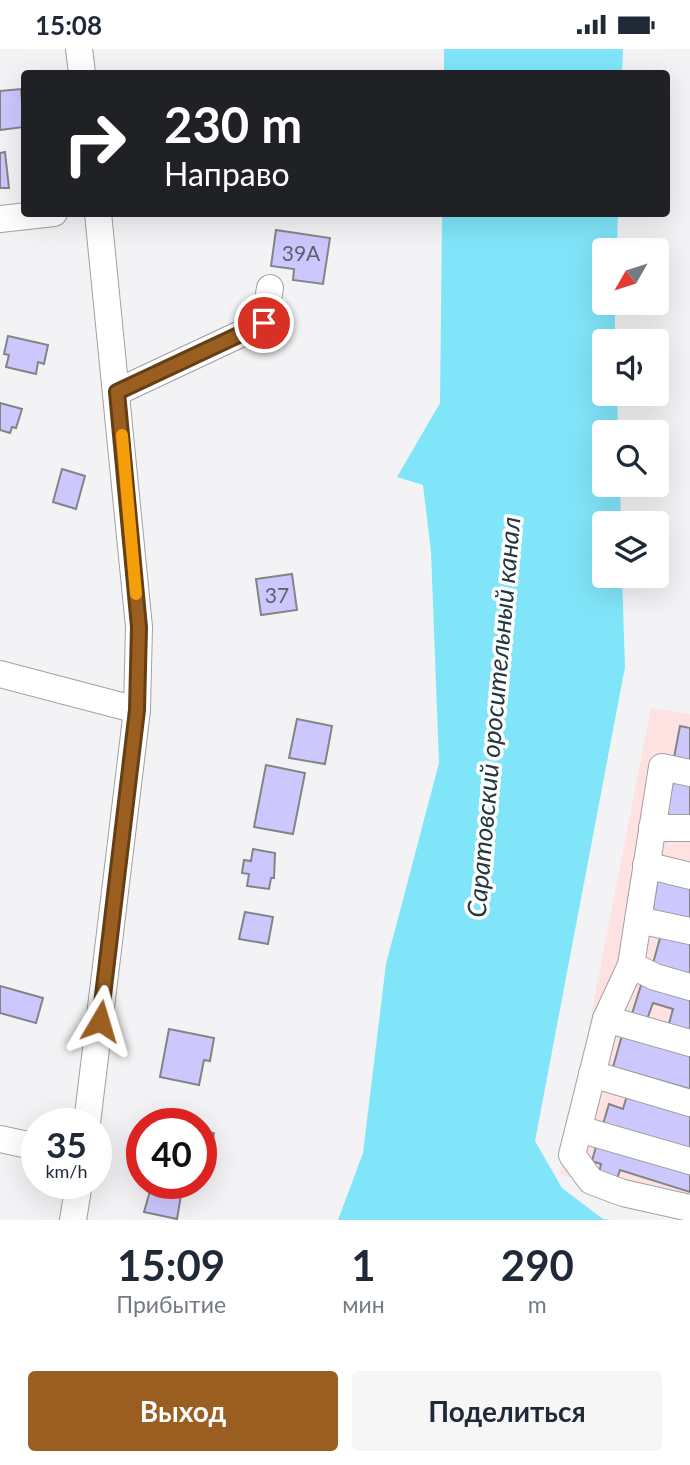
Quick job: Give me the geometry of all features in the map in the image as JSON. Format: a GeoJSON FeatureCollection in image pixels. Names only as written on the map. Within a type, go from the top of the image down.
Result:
{"type":"FeatureCollection","features":[{"type":"Feature","properties":{"kind":"street"},"geometry":{"type":"LineString","coordinates":[[79,49],[82,70]]}},
{"type":"Feature","properties":{"kind":"street"},"geometry":{"type":"LineString","coordinates":[[0,219],[21,217]]}},
{"type":"Feature","properties":{"kind":"street"},"geometry":{"type":"LineString","coordinates":[[89,1108],[137,710],[139,627],[98,217]]}},
{"type":"Feature","properties":{"kind":"street"},"geometry":{"type":"LineString","coordinates":[[117,392],[264,323],[270,288]]}},
{"type":"Feature","properties":{"kind":"street"},"geometry":{"type":"LineString","coordinates":[[0,674],[137,710]]}},
{"type":"Feature","properties":{"kind":"street"},"geometry":{"type":"LineString","coordinates":[[690,773],[662,767],[631,965],[606,1019],[572,1155],[591,1181],[623,1193],[690,1208]]}},
{"type":"Feature","properties":{"kind":"street"},"geometry":{"type":"LineString","coordinates":[[652,828],[690,828]]}},
{"type":"Feature","properties":{"kind":"street"},"geometry":{"type":"LineString","coordinates":[[646,866],[690,876]]}},
{"type":"Feature","properties":{"kind":"street"},"geometry":{"type":"LineString","coordinates":[[638,920],[690,931]]}},
{"type":"Feature","properties":{"kind":"street"},"geometry":{"type":"LineString","coordinates":[[631,965],[655,977],[690,986]]}},
{"type":"Feature","properties":{"kind":"street"},"geometry":{"type":"LineString","coordinates":[[606,1019],[690,1043]]}},
{"type":"Feature","properties":{"kind":"street"},"geometry":{"type":"LineString","coordinates":[[592,1074],[690,1103]]}},
{"type":"Feature","properties":{"kind":"street"},"geometry":{"type":"LineString","coordinates":[[579,1129],[690,1161]]}},
{"type":"Feature","properties":{"kind":"street"},"geometry":{"type":"LineString","coordinates":[[0,1139],[21,1144]]}},
{"type":"Feature","properties":{"kind":"street"},"geometry":{"type":"LineString","coordinates":[[73,1220],[76,1199]]}},
{"type":"Feature","properties":{"kind":"shaded area"},"geometry":{"type":"Polygon","coordinates":[[[651,708],[690,714],[690,1220],[677,1220],[560,1174],[651,708]]]}},
{"type":"Feature","properties":{"kind":"water"},"geometry":{"type":"Polygon","coordinates":[[[444,49],[623,49],[622,70],[444,70],[444,49]]]}},
{"type":"Feature","properties":{"kind":"water","name":"Саратовский оросительный канал"},"geometry":{"type":"Polygon","coordinates":[[[442,217],[618,217],[617,238],[592,238],[592,315],[615,315],[615,329],[592,329],[592,406],[617,406],[618,420],[592,420],[592,497],[620,497],[621,511],[592,511],[592,588],[622,588],[625,667],[535,1141],[562,1188],[603,1219],[611,1220],[338,1220],[363,1153],[386,964],[439,763],[431,552],[423,485],[397,477],[440,403],[442,217]]]}},
{"type":"Feature","properties":{"kind":"building"},"geometry":{"type":"Polygon","coordinates":[[[21,89],[21,127],[0,130],[0,91],[21,89]]]}},
{"type":"Feature","properties":{"kind":"building"},"geometry":{"type":"Polygon","coordinates":[[[5,152],[9,188],[0,188],[0,153],[5,152]]]}},
{"type":"Feature","properties":{"kind":"building"},"geometry":{"type":"Polygon","coordinates":[[[276,230],[330,238],[323,284],[293,280],[294,269],[271,266],[276,230]]]}},
{"type":"Feature","properties":{"kind":"building"},"geometry":{"type":"Polygon","coordinates":[[[8,336],[48,345],[44,364],[38,362],[36,374],[6,367],[9,355],[4,354],[8,336]]]}},
{"type":"Feature","properties":{"kind":"building"},"geometry":{"type":"Polygon","coordinates":[[[0,403],[22,409],[16,428],[12,427],[10,433],[0,430],[0,403]]]}},
{"type":"Feature","properties":{"kind":"building"},"geometry":{"type":"Polygon","coordinates":[[[62,469],[85,476],[76,509],[53,502],[62,469]]]}},
{"type":"Feature","properties":{"kind":"building"},"geometry":{"type":"Polygon","coordinates":[[[292,574],[297,610],[261,615],[256,579],[292,574]]]}},
{"type":"Feature","properties":{"kind":"building"},"geometry":{"type":"Polygon","coordinates":[[[297,719],[332,726],[325,764],[289,758],[297,719]]]}},
{"type":"Feature","properties":{"kind":"building"},"geometry":{"type":"Polygon","coordinates":[[[680,726],[690,728],[690,766],[673,763],[680,726]]]}},
{"type":"Feature","properties":{"kind":"building"},"geometry":{"type":"Polygon","coordinates":[[[266,765],[305,773],[293,834],[254,827],[266,765]]]}},
{"type":"Feature","properties":{"kind":"building"},"geometry":{"type":"Polygon","coordinates":[[[674,778],[690,781],[690,819],[666,814],[674,778]]]}},
{"type":"Feature","properties":{"kind":"building"},"geometry":{"type":"Polygon","coordinates":[[[253,849],[275,853],[274,878],[271,878],[269,889],[247,886],[249,874],[242,873],[244,860],[251,861],[253,849]]]}},
{"type":"Feature","properties":{"kind":"building"},"geometry":{"type":"Polygon","coordinates":[[[658,877],[690,884],[690,922],[652,914],[658,877]]]}},
{"type":"Feature","properties":{"kind":"building"},"geometry":{"type":"Polygon","coordinates":[[[245,912],[273,917],[268,944],[239,939],[245,912]]]}},
{"type":"Feature","properties":{"kind":"building"},"geometry":{"type":"Polygon","coordinates":[[[662,931],[690,937],[690,978],[652,967],[662,931]]]}},
{"type":"Feature","properties":{"kind":"building"},"geometry":{"type":"Polygon","coordinates":[[[642,982],[690,995],[690,1033],[668,1027],[673,1009],[653,1003],[646,1022],[631,1017],[642,982]]]}},
{"type":"Feature","properties":{"kind":"building"},"geometry":{"type":"Polygon","coordinates":[[[0,986],[43,998],[36,1023],[0,1013],[0,986]]]}},
{"type":"Feature","properties":{"kind":"building"},"geometry":{"type":"Polygon","coordinates":[[[169,1029],[214,1038],[210,1061],[204,1060],[199,1085],[160,1077],[169,1029]]]}},
{"type":"Feature","properties":{"kind":"building"},"geometry":{"type":"Polygon","coordinates":[[[623,1032],[690,1051],[690,1089],[613,1067],[623,1032]]]}},
{"type":"Feature","properties":{"kind":"building"},"geometry":{"type":"Polygon","coordinates":[[[628,1092],[690,1111],[690,1150],[603,1124],[609,1104],[623,1109],[628,1092]]]}},
{"type":"Feature","properties":{"kind":"building"},"geometry":{"type":"Polygon","coordinates":[[[597,1143],[690,1171],[690,1192],[620,1170],[617,1179],[599,1173],[601,1164],[592,1161],[597,1143]]]}},
{"type":"Feature","properties":{"kind":"building"},"geometry":{"type":"Polygon","coordinates":[[[148,1199],[180,1199],[177,1219],[144,1212],[148,1199]]]}},
{"type":"Feature","properties":{"kind":"slow traffic"},"geometry":{"type":"LineString","coordinates":[[122,435],[136,594]]}},
{"type":"Feature","properties":{"kind":"route"},"geometry":{"type":"LineString","coordinates":[[100,1021],[137,710],[139,627],[117,392],[264,323]]}}]}
